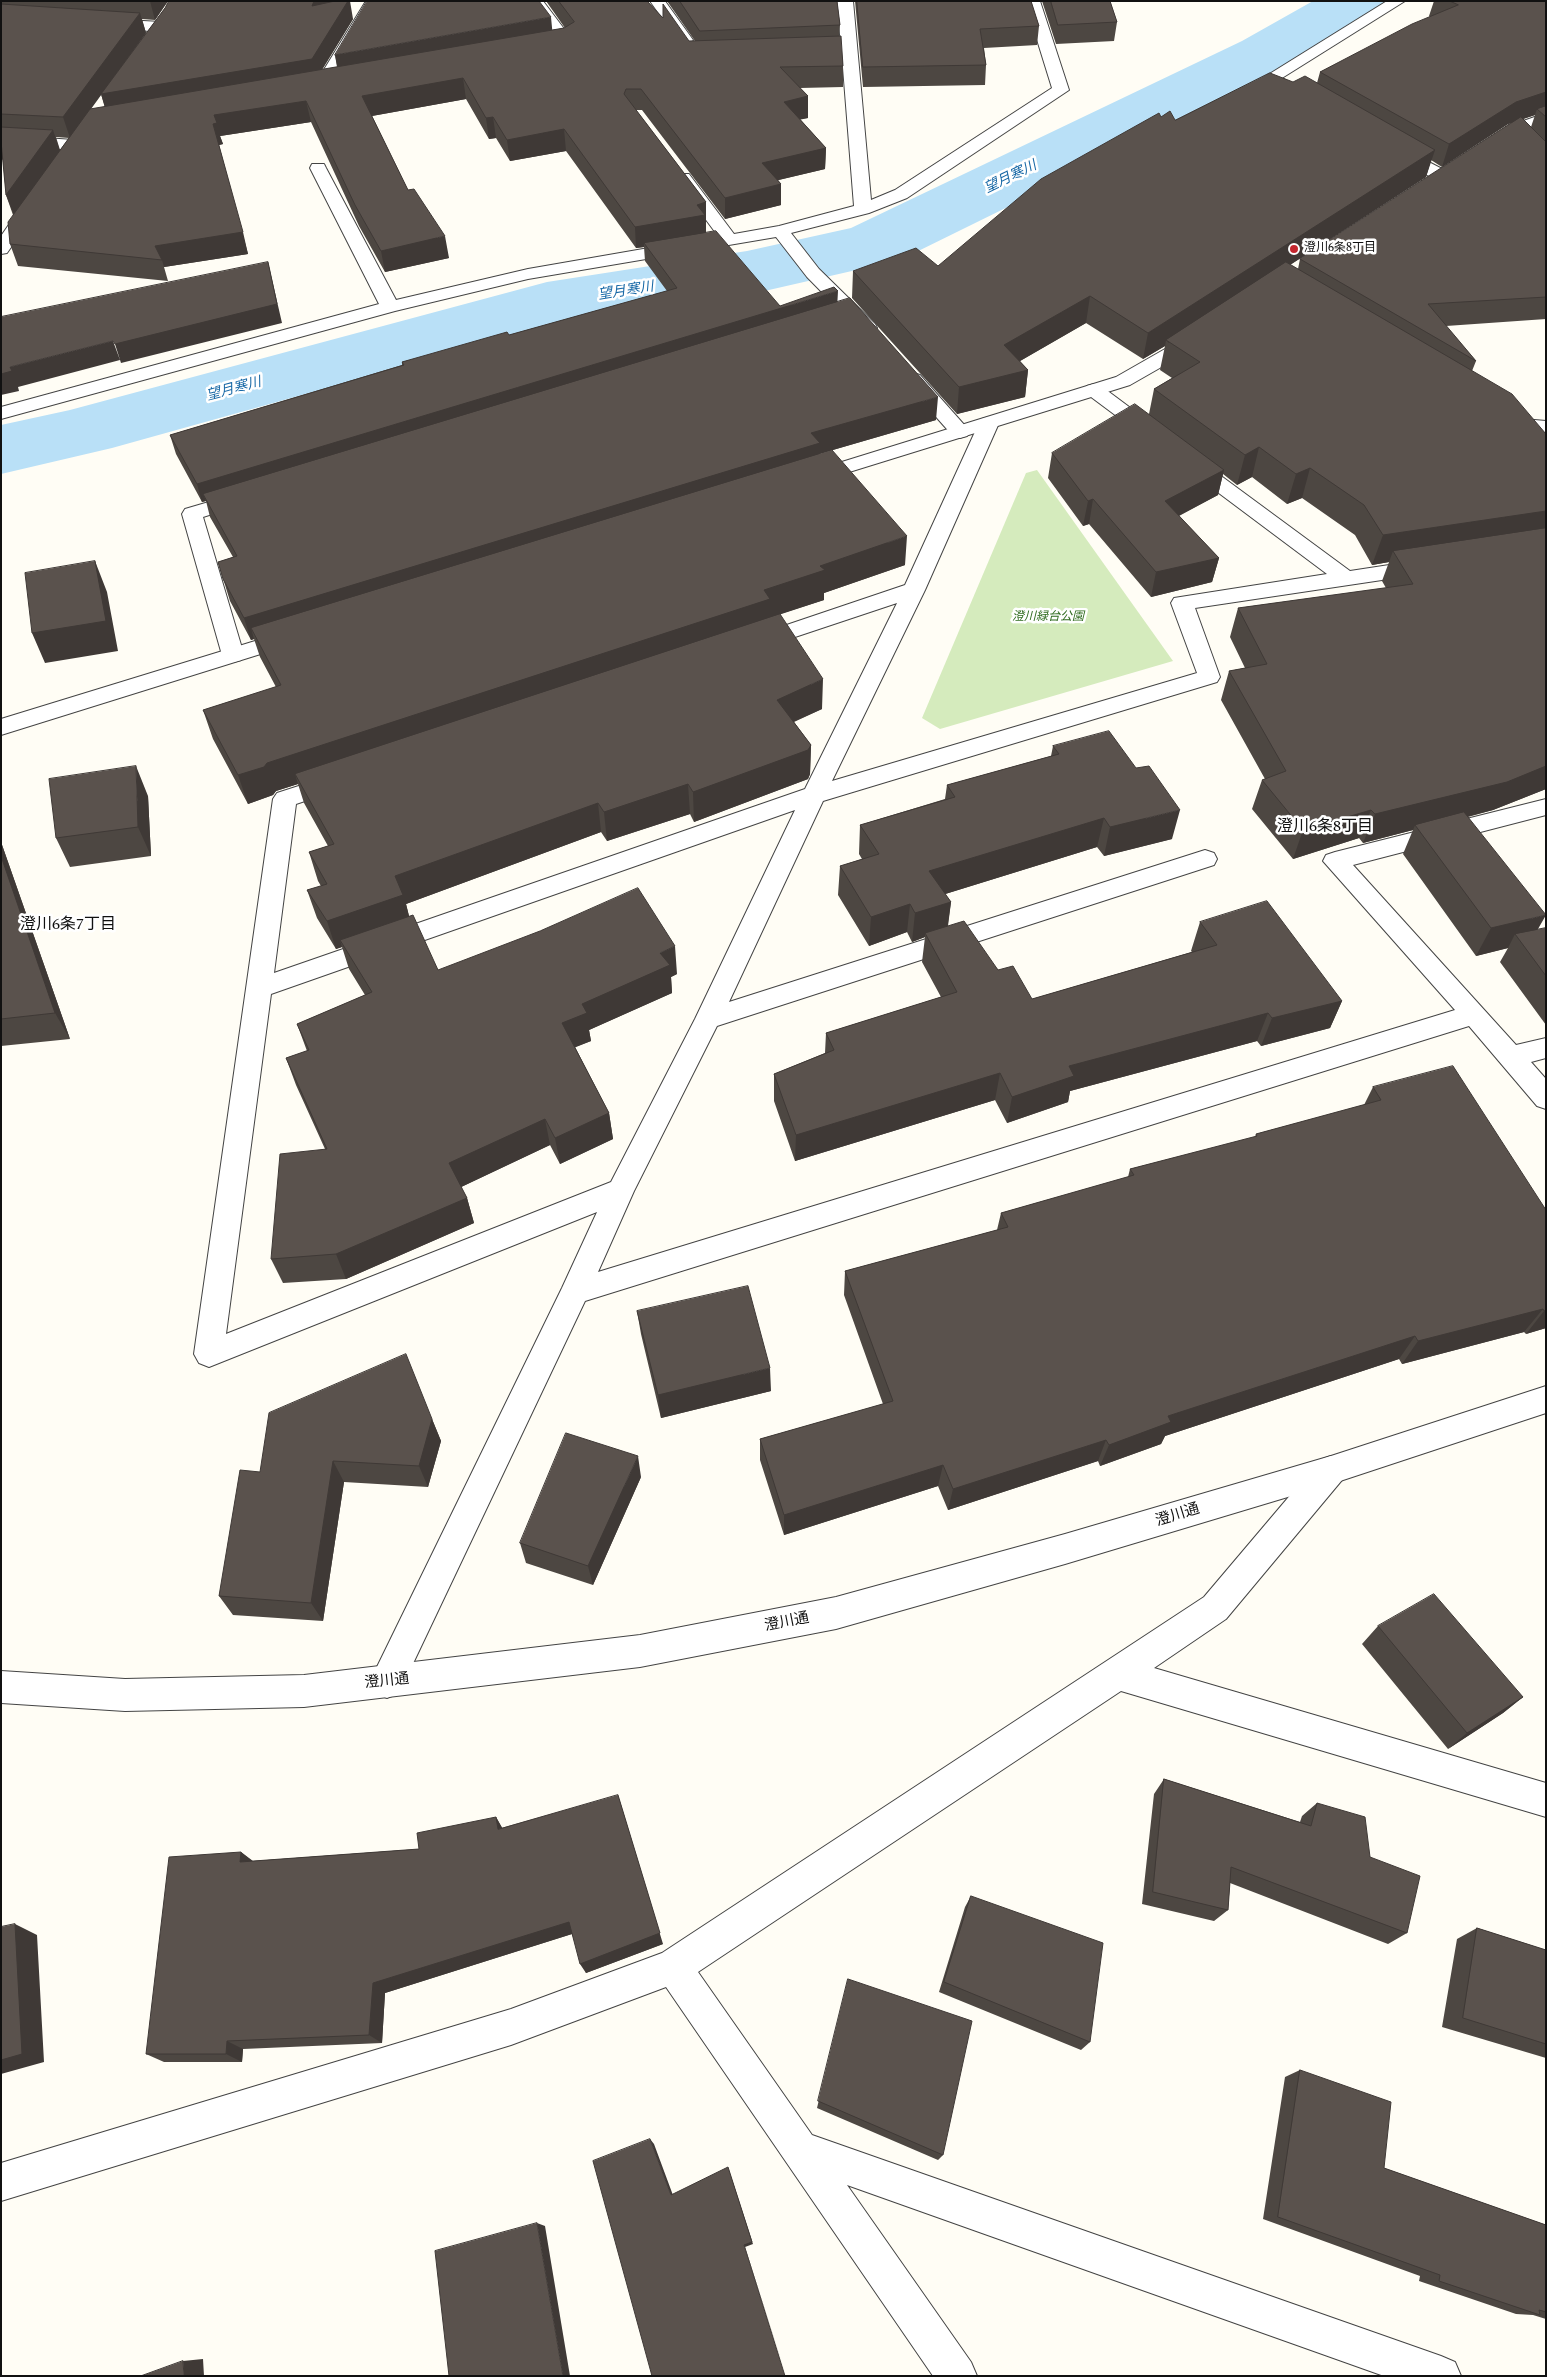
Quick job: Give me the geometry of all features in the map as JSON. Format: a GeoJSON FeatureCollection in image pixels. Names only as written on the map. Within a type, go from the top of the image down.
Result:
{"type":"FeatureCollection","features":[{"type":"Feature","properties":{"kind":"street"},"geometry":{"type":"LineString","coordinates":[[323,85],[374,1]]}},
{"type":"Feature","properties":{"kind":"street"},"geometry":{"type":"LineString","coordinates":[[527,49],[566,42],[535,1]]}},
{"type":"Feature","properties":{"kind":"street"},"geometry":{"type":"LineString","coordinates":[[657,1],[696,57]]}},
{"type":"Feature","properties":{"kind":"street"},"geometry":{"type":"LineString","coordinates":[[846,1],[863,209]]}},
{"type":"Feature","properties":{"kind":"street"},"geometry":{"type":"LineString","coordinates":[[1,413],[390,307],[528,274],[780,231],[863,209],[901,194],[1061,90],[1032,1]]}},
{"type":"Feature","properties":{"kind":"street"},"geometry":{"type":"LineString","coordinates":[[1314,103],[1271,78],[1398,1]]}},
{"type":"Feature","properties":{"kind":"street"},"geometry":{"type":"LineString","coordinates":[[92,23],[165,20],[149,42]]}},
{"type":"Feature","properties":{"kind":"street"},"geometry":{"type":"LineString","coordinates":[[792,52],[850,50]]}},
{"type":"Feature","properties":{"kind":"street"},"geometry":{"type":"LineString","coordinates":[[294,90],[342,82]]}},
{"type":"Feature","properties":{"kind":"street"},"geometry":{"type":"LineString","coordinates":[[1482,150],[1521,136],[1546,118]]}},
{"type":"Feature","properties":{"kind":"street"},"geometry":{"type":"LineString","coordinates":[[1,140],[78,138],[62,161]]}},
{"type":"Feature","properties":{"kind":"street"},"geometry":{"type":"LineString","coordinates":[[1382,142],[1442,177]]}},
{"type":"Feature","properties":{"kind":"street"},"geometry":{"type":"LineString","coordinates":[[318,168],[390,307]]}},
{"type":"Feature","properties":{"kind":"street"},"geometry":{"type":"LineString","coordinates":[[676,168],[729,239]]}},
{"type":"Feature","properties":{"kind":"street"},"geometry":{"type":"LineString","coordinates":[[1,249],[40,193]]}},
{"type":"Feature","properties":{"kind":"street"},"geometry":{"type":"LineString","coordinates":[[780,231],[813,272],[854,312],[879,340]]}},
{"type":"Feature","properties":{"kind":"street"},"geometry":{"type":"LineString","coordinates":[[835,318],[854,312]]}},
{"type":"Feature","properties":{"kind":"street"},"geometry":{"type":"LineString","coordinates":[[790,484],[1123,381],[1172,353],[1207,328]]}},
{"type":"Feature","properties":{"kind":"street"},"geometry":{"type":"LineString","coordinates":[[904,368],[960,432]]}},
{"type":"Feature","properties":{"kind":"street"},"geometry":{"type":"LineString","coordinates":[[1094,390],[1347,579]]}},
{"type":"Feature","properties":{"kind":"street"},"geometry":{"type":"LineString","coordinates":[[1493,409],[1518,424],[1546,426]]}},
{"type":"Feature","properties":{"kind":"street"},"geometry":{"type":"LineString","coordinates":[[387,1682],[575,1292],[621,1190],[708,1019],[914,590],[989,423]]}},
{"type":"Feature","properties":{"kind":"street"},"geometry":{"type":"LineString","coordinates":[[233,655],[192,514],[259,494]]}},
{"type":"Feature","properties":{"kind":"street"},"geometry":{"type":"LineString","coordinates":[[261,987],[814,795],[1209,677],[1182,603],[1441,564]]}},
{"type":"Feature","properties":{"kind":"street"},"geometry":{"type":"LineString","coordinates":[[736,650],[914,590]]}},
{"type":"Feature","properties":{"kind":"street"},"geometry":{"type":"LineString","coordinates":[[1,727],[309,632]]}},
{"type":"Feature","properties":{"kind":"street"},"geometry":{"type":"LineString","coordinates":[[360,774],[285,799],[261,987],[209,1354],[621,1190]]}},
{"type":"Feature","properties":{"kind":"street"},"geometry":{"type":"LineString","coordinates":[[1546,807],[1335,862],[1512,1056],[1546,1098]]}},
{"type":"Feature","properties":{"kind":"street"},"geometry":{"type":"LineString","coordinates":[[708,1019],[1205,860]]}},
{"type":"Feature","properties":{"kind":"street"},"geometry":{"type":"LineString","coordinates":[[575,1292],[1474,1014]]}},
{"type":"Feature","properties":{"kind":"street"},"geometry":{"type":"LineString","coordinates":[[1512,1056],[1546,1048]]}},
{"type":"Feature","properties":{"kind":"street","name":"澄川通"},"geometry":{"type":"LineString","coordinates":[[1,1687],[125,1695],[304,1691],[640,1651],[836,1614],[1331,1470],[1546,1399]]}},
{"type":"Feature","properties":{"kind":"street"},"geometry":{"type":"LineString","coordinates":[[1,2182],[511,2027],[672,1967],[1118,1674],[1215,1608],[1331,1470]]}},
{"type":"Feature","properties":{"kind":"street"},"geometry":{"type":"LineString","coordinates":[[1118,1674],[1546,1800]]}},
{"type":"Feature","properties":{"kind":"street"},"geometry":{"type":"LineString","coordinates":[[672,1967],[957,2376]]}},
{"type":"Feature","properties":{"kind":"street"},"geometry":{"type":"LineString","coordinates":[[799,2149],[1440,2376]]}},
{"type":"Feature","properties":{"kind":"green space","name":"澄川緑台公園"},"geometry":{"type":"Polygon","coordinates":[[[1037,470],[1173,661],[940,729],[922,718],[1026,473],[1037,470]]]}},
{"type":"Feature","properties":{"kind":"building"},"geometry":{"type":"Polygon","coordinates":[[[169,1],[314,1],[312,6],[335,1],[348,1],[312,59],[101,94],[169,1]]]}},
{"type":"Feature","properties":{"kind":"building"},"geometry":{"type":"Polygon","coordinates":[[[367,1],[539,1],[551,17],[335,55],[367,1]]]}},
{"type":"Feature","properties":{"kind":"building"},"geometry":{"type":"Polygon","coordinates":[[[559,1],[647,1],[663,18],[663,4],[689,41],[841,36],[843,66],[780,67],[808,96],[784,102],[826,148],[762,163],[781,184],[725,198],[641,89],[626,89],[624,94],[706,202],[697,205],[705,215],[635,227],[564,129],[507,140],[493,117],[486,118],[463,78],[362,96],[408,190],[414,189],[445,236],[381,251],[355,205],[306,101],[214,115],[217,123],[213,124],[243,232],[155,246],[162,260],[10,244],[8,222],[90,109],[564,28],[574,22],[559,1]]]}},
{"type":"Feature","properties":{"kind":"building"},"geometry":{"type":"Polygon","coordinates":[[[680,1],[837,1],[840,25],[700,31],[680,1]]]}},
{"type":"Feature","properties":{"kind":"building"},"geometry":{"type":"Polygon","coordinates":[[[857,1],[1031,1],[1039,26],[980,29],[986,65],[863,67],[857,1]]]}},
{"type":"Feature","properties":{"kind":"building"},"geometry":{"type":"Polygon","coordinates":[[[1051,1],[1110,1],[1117,22],[1058,25],[1051,1]]]}},
{"type":"Feature","properties":{"kind":"building"},"geometry":{"type":"Polygon","coordinates":[[[1450,1],[1546,1],[1546,92],[1516,102],[1449,144],[1320,72],[1412,24],[1458,5],[1450,1]]]}},
{"type":"Feature","properties":{"kind":"building"},"geometry":{"type":"Polygon","coordinates":[[[1,4],[140,13],[63,117],[1,114],[1,4]]]}},
{"type":"Feature","properties":{"kind":"building"},"geometry":{"type":"Polygon","coordinates":[[[1270,73],[1293,82],[1305,76],[1435,150],[1148,333],[1090,296],[1004,345],[1028,370],[959,387],[853,271],[916,248],[938,266],[1041,179],[1159,113],[1161,117],[1170,111],[1175,120],[1270,73]]]}},
{"type":"Feature","properties":{"kind":"building"},"geometry":{"type":"Polygon","coordinates":[[[1546,106],[1546,117],[1537,109],[1546,106]]]}},
{"type":"Feature","properties":{"kind":"building"},"geometry":{"type":"Polygon","coordinates":[[[1521,117],[1546,142],[1546,297],[1428,304],[1476,361],[1300,259],[1521,117]]]}},
{"type":"Feature","properties":{"kind":"building"},"geometry":{"type":"Polygon","coordinates":[[[1,127],[53,130],[6,195],[1,141],[1,127]]]}},
{"type":"Feature","properties":{"kind":"building"},"geometry":{"type":"Polygon","coordinates":[[[716,231],[780,306],[834,287],[838,291],[197,484],[170,435],[404,365],[402,362],[507,332],[509,335],[677,288],[644,243],[716,231]]]}},
{"type":"Feature","properties":{"kind":"building"},"geometry":{"type":"Polygon","coordinates":[[[268,262],[277,304],[115,344],[113,341],[10,367],[12,371],[1,374],[1,317],[268,262]]]}},
{"type":"Feature","properties":{"kind":"building"},"geometry":{"type":"Polygon","coordinates":[[[1286,262],[1512,394],[1546,434],[1546,511],[1383,535],[1364,505],[1310,468],[1296,474],[1259,447],[1245,455],[1154,389],[1200,362],[1166,340],[1286,262]]]}},
{"type":"Feature","properties":{"kind":"building"},"geometry":{"type":"Polygon","coordinates":[[[850,298],[938,397],[811,433],[820,443],[244,618],[223,579],[218,562],[237,556],[203,494],[850,298]]]}},
{"type":"Feature","properties":{"kind":"building"},"geometry":{"type":"Polygon","coordinates":[[[1135,404],[1224,470],[1165,501],[1219,558],[1156,572],[1093,499],[1088,501],[1052,453],[1135,404]]]}},
{"type":"Feature","properties":{"kind":"building"},"geometry":{"type":"Polygon","coordinates":[[[832,450],[907,536],[820,566],[825,570],[764,590],[770,599],[267,763],[264,767],[238,775],[203,710],[281,685],[251,628],[832,450]]]}},
{"type":"Feature","properties":{"kind":"building"},"geometry":{"type":"Polygon","coordinates":[[[1546,528],[1546,766],[1507,782],[1375,814],[1371,810],[1303,830],[1262,780],[1286,771],[1229,671],[1267,664],[1238,608],[1413,584],[1393,551],[1546,528]]]}},
{"type":"Feature","properties":{"kind":"building"},"geometry":{"type":"Polygon","coordinates":[[[95,561],[106,621],[32,633],[25,573],[95,561]]]}},
{"type":"Feature","properties":{"kind":"building"},"geometry":{"type":"Polygon","coordinates":[[[780,614],[823,679],[777,700],[811,745],[808,750],[693,792],[688,784],[604,812],[598,803],[395,876],[403,895],[327,921],[307,890],[327,884],[309,852],[334,844],[295,774],[780,614]]]}},
{"type":"Feature","properties":{"kind":"building"},"geometry":{"type":"Polygon","coordinates":[[[1109,731],[1136,768],[1149,766],[1180,810],[1110,827],[1104,818],[929,871],[951,902],[915,913],[910,904],[871,917],[840,866],[879,854],[860,825],[955,797],[947,785],[1059,754],[1053,746],[1109,731]]]}},
{"type":"Feature","properties":{"kind":"building"},"geometry":{"type":"Polygon","coordinates":[[[136,766],[138,827],[56,838],[49,779],[136,766]]]}},
{"type":"Feature","properties":{"kind":"building"},"geometry":{"type":"Polygon","coordinates":[[[1464,812],[1546,915],[1491,928],[1415,825],[1464,812]]]}},
{"type":"Feature","properties":{"kind":"building"},"geometry":{"type":"Polygon","coordinates":[[[1,856],[55,1013],[1,1019],[1,856]]]}},
{"type":"Feature","properties":{"kind":"building"},"geometry":{"type":"Polygon","coordinates":[[[638,888],[675,946],[660,953],[670,965],[582,1004],[587,1013],[562,1023],[609,1113],[555,1138],[545,1119],[449,1163],[467,1198],[336,1254],[271,1259],[280,1154],[327,1149],[286,1058],[309,1050],[297,1024],[372,992],[340,940],[413,915],[438,970],[540,931],[638,888]]]}},
{"type":"Feature","properties":{"kind":"building"},"geometry":{"type":"Polygon","coordinates":[[[1267,901],[1342,1001],[1272,1018],[1268,1013],[1069,1066],[1074,1076],[1012,1097],[1000,1073],[796,1135],[774,1074],[834,1050],[826,1033],[957,992],[925,933],[964,921],[998,970],[1013,966],[1032,999],[1217,945],[1200,922],[1267,901]]]}},
{"type":"Feature","properties":{"kind":"building"},"geometry":{"type":"Polygon","coordinates":[[[1546,928],[1546,976],[1515,934],[1546,928]]]}},
{"type":"Feature","properties":{"kind":"building"},"geometry":{"type":"Polygon","coordinates":[[[1453,1066],[1546,1210],[1546,1310],[1544,1311],[1543,1309],[1418,1341],[1415,1336],[1168,1416],[1171,1422],[1109,1445],[1106,1440],[953,1489],[943,1465],[784,1515],[760,1439],[893,1401],[845,1271],[1008,1227],[1001,1213],[1134,1175],[1130,1169],[1257,1136],[1256,1134],[1381,1100],[1373,1087],[1453,1066]]]}},
{"type":"Feature","properties":{"kind":"building"},"geometry":{"type":"Polygon","coordinates":[[[748,1286],[770,1368],[658,1395],[637,1311],[748,1286]]]}},
{"type":"Feature","properties":{"kind":"building"},"geometry":{"type":"Polygon","coordinates":[[[406,1354],[432,1419],[419,1466],[333,1461],[311,1603],[219,1596],[240,1470],[260,1472],[269,1413],[406,1354]]]}},
{"type":"Feature","properties":{"kind":"building"},"geometry":{"type":"Polygon","coordinates":[[[566,1433],[638,1456],[588,1566],[520,1543],[566,1433]]]}},
{"type":"Feature","properties":{"kind":"building"},"geometry":{"type":"Polygon","coordinates":[[[1434,1594],[1523,1697],[1467,1733],[1378,1626],[1434,1594]]]}},
{"type":"Feature","properties":{"kind":"building"},"geometry":{"type":"Polygon","coordinates":[[[1164,1779],[1311,1826],[1317,1803],[1365,1817],[1370,1857],[1420,1876],[1407,1933],[1231,1867],[1228,1910],[1153,1892],[1164,1779]]]}},
{"type":"Feature","properties":{"kind":"building"},"geometry":{"type":"Polygon","coordinates":[[[618,1795],[660,1933],[580,1964],[569,1922],[373,1983],[369,2035],[227,2041],[226,2054],[146,2054],[169,1857],[241,1852],[240,1862],[419,1849],[417,1833],[496,1817],[498,1829],[618,1795]]]}},
{"type":"Feature","properties":{"kind":"building"},"geometry":{"type":"Polygon","coordinates":[[[971,1896],[1103,1943],[1090,2042],[944,1982],[971,1896]]]}},
{"type":"Feature","properties":{"kind":"building"},"geometry":{"type":"Polygon","coordinates":[[[15,1924],[22,2054],[1,2060],[1,1927],[15,1924]]]}},
{"type":"Feature","properties":{"kind":"building"},"geometry":{"type":"Polygon","coordinates":[[[1477,1928],[1546,1950],[1546,2044],[1463,2018],[1477,1928]]]}},
{"type":"Feature","properties":{"kind":"building"},"geometry":{"type":"Polygon","coordinates":[[[848,1979],[972,2021],[943,2155],[818,2101],[848,1979]]]}},
{"type":"Feature","properties":{"kind":"building"},"geometry":{"type":"Polygon","coordinates":[[[1300,2070],[1391,2102],[1384,2168],[1546,2225],[1546,2312],[1539,2310],[1540,2315],[1439,2281],[1440,2275],[1278,2217],[1300,2070]]]}},
{"type":"Feature","properties":{"kind":"building"},"geometry":{"type":"Polygon","coordinates":[[[650,2139],[671,2195],[728,2167],[752,2242],[744,2245],[785,2376],[652,2376],[593,2161],[650,2139]]]}},
{"type":"Feature","properties":{"kind":"building"},"geometry":{"type":"Polygon","coordinates":[[[537,2223],[563,2376],[449,2376],[435,2251],[537,2223]]]}},
{"type":"Feature","properties":{"kind":"building"},"geometry":{"type":"Polygon","coordinates":[[[183,2361],[184,2376],[141,2376],[183,2361]]]}},
{"type":"Feature","properties":{"kind":"waterway","name":"望月寒川"},"geometry":{"type":"LineString","coordinates":[[1,450],[84,431],[547,304],[747,273],[874,245],[1265,55],[1359,1]]}},
{"type":"Feature","properties":{"kind":"place","name":"澄川6条8丁目"},"geometry":{"type":"Point","coordinates":[1294,249]}},
{"type":"Feature","properties":{"kind":"district","name":"澄川6条8丁目"},"geometry":{"type":"Point","coordinates":[1325,828]}},
{"type":"Feature","properties":{"kind":"district","name":"澄川6条7丁目"},"geometry":{"type":"Point","coordinates":[68,926]}}]}
